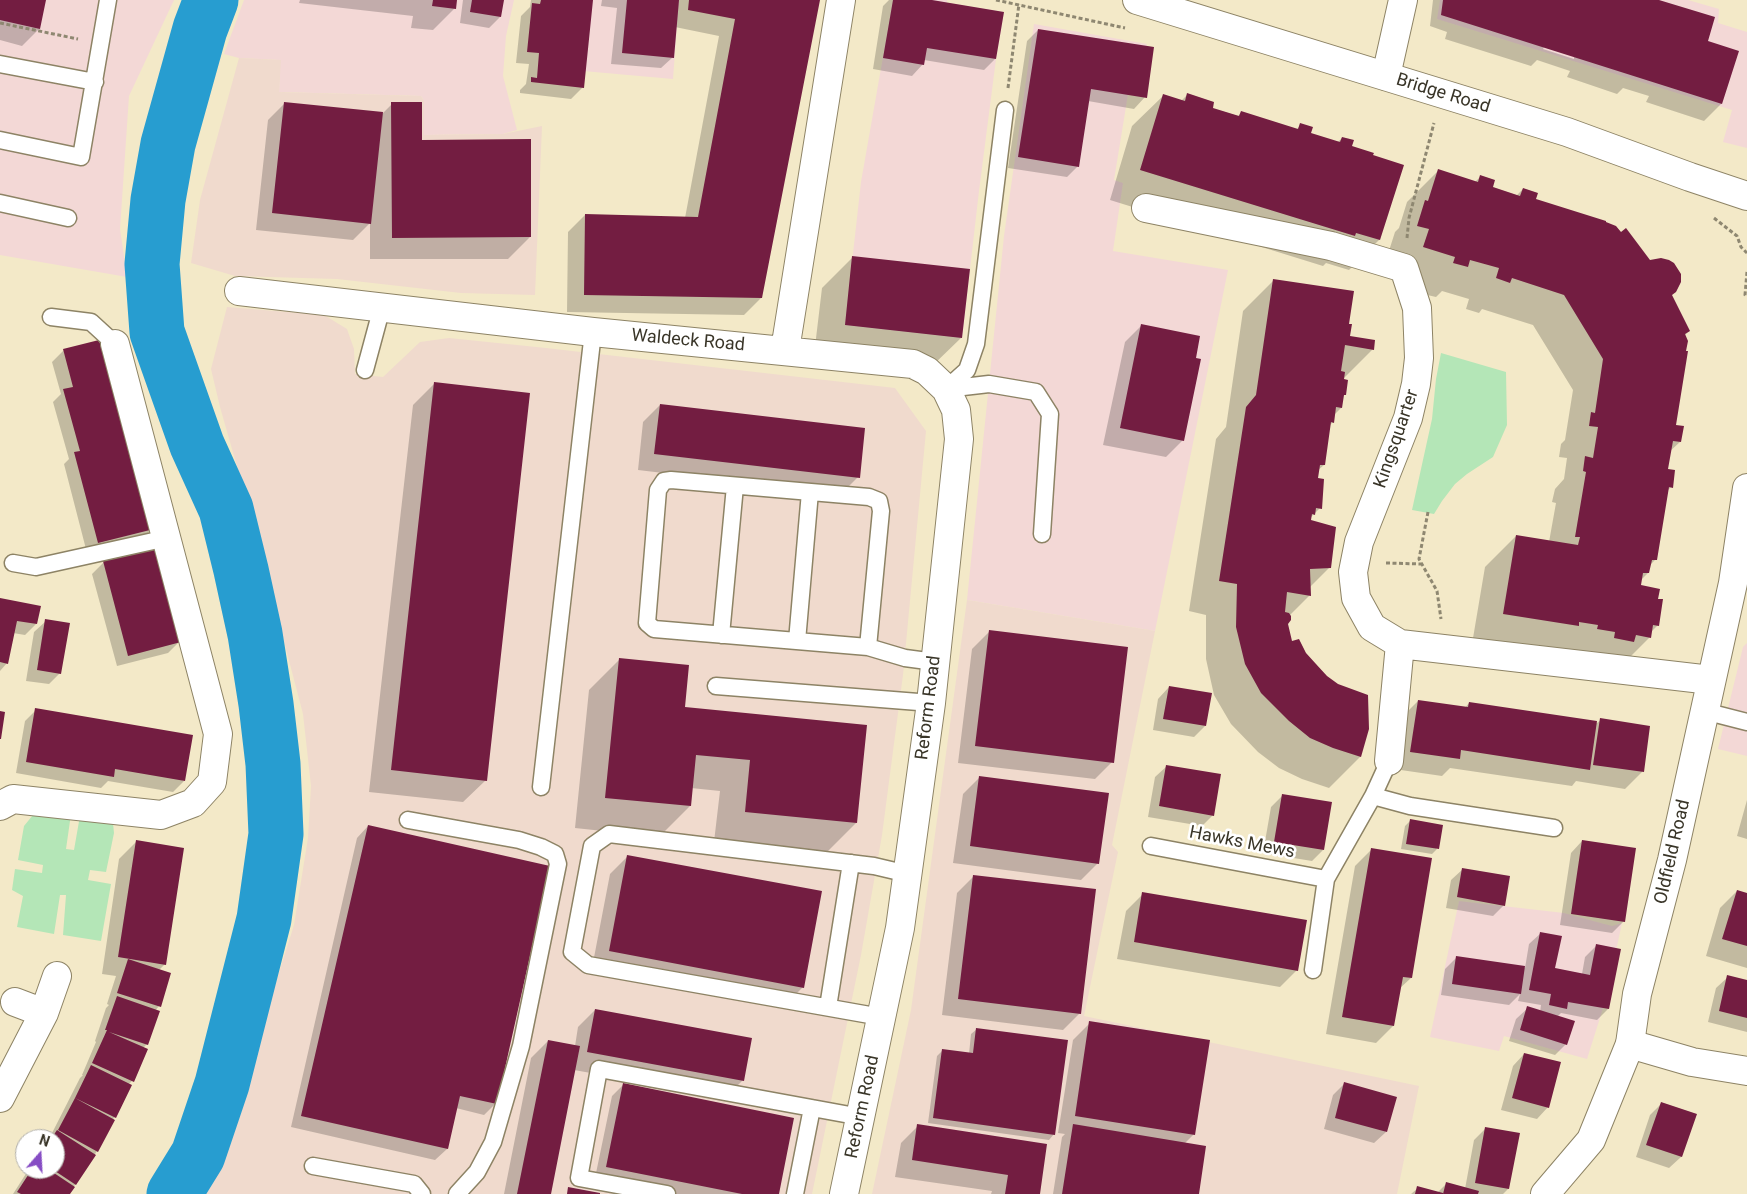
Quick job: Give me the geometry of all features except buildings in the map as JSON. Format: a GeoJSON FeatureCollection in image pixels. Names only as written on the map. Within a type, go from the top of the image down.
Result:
{"type":"FeatureCollection","features":[{"type":"Feature","properties":{"kind":"street"},"geometry":{"type":"LineString","coordinates":[[785,350],[841,0]]}},
{"type":"Feature","properties":{"kind":"street","name":"Bridge Road"},"geometry":{"type":"LineString","coordinates":[[1137,0],[1567,132],[1747,196]]}},
{"type":"Feature","properties":{"kind":"street"},"geometry":{"type":"LineString","coordinates":[[1386,76],[1403,0]]}},
{"type":"Feature","properties":{"kind":"street","name":"Kingsquarter"},"geometry":{"type":"LineString","coordinates":[[1146,208],[1331,246],[1404,268],[1417,308],[1419,358],[1416,384],[1408,418],[1359,542],[1353,572],[1356,598],[1372,627],[1400,644],[1711,680]]}},
{"type":"Feature","properties":{"kind":"street","name":"Waldeck Road"},"geometry":{"type":"LineString","coordinates":[[239,292],[593,332],[785,350]]}},
{"type":"Feature","properties":{"kind":"street"},"geometry":{"type":"LineString","coordinates":[[0,806],[13,799],[161,815],[193,802],[212,782],[218,734],[115,344]]}},
{"type":"Feature","properties":{"kind":"street","name":"Reform Road"},"geometry":{"type":"LineString","coordinates":[[785,350],[913,364],[927,371],[946,388],[956,410],[959,439],[931,703],[900,928],[844,1194]]}},
{"type":"Feature","properties":{"kind":"street","name":"Oldfield Road"},"geometry":{"type":"LineString","coordinates":[[1545,1194],[1591,1140],[1630,1044],[1637,994],[1672,860],[1733,583],[1747,488]]}},
{"type":"Feature","properties":{"kind":"street"},"geometry":{"type":"LineString","coordinates":[[1389,761],[1400,644]]}},
{"type":"Feature","properties":{"kind":"street"},"geometry":{"type":"LineString","coordinates":[[0,1098],[44,1013],[57,976]]}},
{"type":"Feature","properties":{"kind":"street"},"geometry":{"type":"LineString","coordinates":[[15,1002],[44,1013]]}},
{"type":"Feature","properties":{"kind":"street"},"geometry":{"type":"LineString","coordinates":[[1630,1044],[1692,1062],[1747,1072]]}},
{"type":"Feature","properties":{"kind":"lane"},"geometry":{"type":"LineString","coordinates":[[0,140],[82,157],[108,0]]}},
{"type":"Feature","properties":{"kind":"lane"},"geometry":{"type":"LineString","coordinates":[[0,64],[95,82]]}},
{"type":"Feature","properties":{"kind":"lane"},"geometry":{"type":"LineString","coordinates":[[946,388],[967,370],[976,344],[1005,110]]}},
{"type":"Feature","properties":{"kind":"lane"},"geometry":{"type":"LineString","coordinates":[[0,203],[68,218]]}},
{"type":"Feature","properties":{"kind":"lane"},"geometry":{"type":"LineString","coordinates":[[365,370],[382,307]]}},
{"type":"Feature","properties":{"kind":"lane"},"geometry":{"type":"LineString","coordinates":[[51,317],[91,322],[115,344]]}},
{"type":"Feature","properties":{"kind":"lane"},"geometry":{"type":"LineString","coordinates":[[541,787],[593,332]]}},
{"type":"Feature","properties":{"kind":"lane"},"geometry":{"type":"LineString","coordinates":[[946,388],[989,384],[1036,392],[1050,414],[1042,534]]}},
{"type":"Feature","properties":{"kind":"lane"},"geometry":{"type":"LineString","coordinates":[[868,647],[881,512],[879,501],[869,497],[671,480],[664,481],[658,490],[647,624],[654,629],[868,647],[904,658],[935,662]]}},
{"type":"Feature","properties":{"kind":"lane"},"geometry":{"type":"LineString","coordinates":[[721,634],[735,486]]}},
{"type":"Feature","properties":{"kind":"lane"},"geometry":{"type":"LineString","coordinates":[[797,641],[810,492]]}},
{"type":"Feature","properties":{"kind":"lane"},"geometry":{"type":"LineString","coordinates":[[13,563],[36,568],[167,538]]}},
{"type":"Feature","properties":{"kind":"lane"},"geometry":{"type":"LineString","coordinates":[[716,686],[931,703]]}},
{"type":"Feature","properties":{"kind":"lane"},"geometry":{"type":"LineString","coordinates":[[1704,711],[1747,722]]}},
{"type":"Feature","properties":{"kind":"lane"},"geometry":{"type":"LineString","coordinates":[[1313,970],[1326,879],[1373,796],[1389,761]]}},
{"type":"Feature","properties":{"kind":"lane"},"geometry":{"type":"LineString","coordinates":[[1373,796],[1410,806],[1554,828]]}},
{"type":"Feature","properties":{"kind":"lane"},"geometry":{"type":"LineString","coordinates":[[408,820],[519,840],[555,854],[558,864],[521,1046],[493,1142],[477,1172],[457,1194]]}},
{"type":"Feature","properties":{"kind":"lane"},"geometry":{"type":"LineString","coordinates":[[881,1017],[588,965],[572,952],[592,846],[609,834],[851,863],[908,874]]}},
{"type":"Feature","properties":{"kind":"lane","name":"Hawks Mews"},"geometry":{"type":"LineString","coordinates":[[1152,846],[1326,879]]}},
{"type":"Feature","properties":{"kind":"lane"},"geometry":{"type":"LineString","coordinates":[[828,1008],[851,863]]}},
{"type":"Feature","properties":{"kind":"lane"},"geometry":{"type":"LineString","coordinates":[[667,1194],[579,1178],[599,1069],[861,1118]]}},
{"type":"Feature","properties":{"kind":"lane"},"geometry":{"type":"LineString","coordinates":[[795,1194],[812,1108]]}},
{"type":"Feature","properties":{"kind":"lane"},"geometry":{"type":"LineString","coordinates":[[313,1166],[414,1184],[422,1194]]}},
{"type":"Feature","properties":{"kind":"path"},"geometry":{"type":"LineString","coordinates":[[996,0],[1130,30]]}},
{"type":"Feature","properties":{"kind":"path"},"geometry":{"type":"LineString","coordinates":[[1005,110],[1019,4]]}},
{"type":"Feature","properties":{"kind":"path"},"geometry":{"type":"LineString","coordinates":[[0,23],[101,44]]}},
{"type":"Feature","properties":{"kind":"path"},"geometry":{"type":"LineString","coordinates":[[1408,218],[1432,137],[1435,117]]}},
{"type":"Feature","properties":{"kind":"path"},"geometry":{"type":"LineString","coordinates":[[1747,272],[1745,294],[1747,296]]}},
{"type":"Feature","properties":{"kind":"path"},"geometry":{"type":"LineString","coordinates":[[1428,512],[1419,559],[1437,591],[1444,650]]}},
{"type":"Feature","properties":{"kind":"path"},"geometry":{"type":"LineString","coordinates":[[1380,562],[1422,564]]}},
{"type":"Feature","properties":{"kind":"shaded area"},"geometry":{"type":"Polygon","coordinates":[[[0,0],[174,0],[129,96],[120,229],[127,277],[0,255],[0,0]]]}},
{"type":"Feature","properties":{"kind":"shaded area"},"geometry":{"type":"Polygon","coordinates":[[[244,0],[514,0],[506,36],[503,76],[517,130],[503,134],[423,135],[424,101],[421,96],[279,92],[280,60],[239,58],[224,54],[244,0]]]}},
{"type":"Feature","properties":{"kind":"shaded area"},"geometry":{"type":"Polygon","coordinates":[[[592,0],[679,0],[673,79],[583,71],[592,0]]]}},
{"type":"Feature","properties":{"kind":"shaded area"},"geometry":{"type":"Polygon","coordinates":[[[893,0],[947,0],[947,3],[1004,12],[996,59],[962,338],[845,325],[861,182],[893,0]]]}},
{"type":"Feature","properties":{"kind":"shaded area"},"geometry":{"type":"Polygon","coordinates":[[[1440,0],[1688,0],[1719,9],[1718,23],[1747,32],[1747,148],[1723,142],[1732,110],[1437,19],[1440,0]]]}},
{"type":"Feature","properties":{"kind":"shaded area"},"geometry":{"type":"Polygon","coordinates":[[[1034,24],[1147,44],[1136,78],[1131,76],[1114,180],[1123,183],[1113,251],[1228,270],[1155,631],[967,600],[1004,236],[1034,24]]]}},
{"type":"Feature","properties":{"kind":"shaded area"},"geometry":{"type":"Polygon","coordinates":[[[239,58],[281,60],[279,92],[421,96],[424,101],[424,135],[503,134],[542,126],[535,295],[461,293],[337,279],[235,276],[191,263],[200,200],[239,58]]]}},
{"type":"Feature","properties":{"kind":"shaded area"},"geometry":{"type":"Polygon","coordinates":[[[227,307],[324,315],[347,329],[354,349],[355,374],[383,377],[420,342],[449,338],[895,388],[926,431],[903,675],[882,835],[861,955],[812,1194],[199,1194],[230,1128],[294,925],[308,838],[311,786],[303,714],[211,369],[227,307]]]}},
{"type":"Feature","properties":{"kind":"shaded area"},"geometry":{"type":"Polygon","coordinates":[[[967,600],[1155,631],[1112,845],[1118,852],[1084,1016],[1419,1086],[1397,1194],[872,1194],[911,1010],[967,600]]]}},
{"type":"Feature","properties":{"kind":"shaded area"},"geometry":{"type":"Polygon","coordinates":[[[1747,643],[1747,756],[1718,749],[1743,647],[1747,643]]]}},
{"type":"Feature","properties":{"kind":"shaded area"},"geometry":{"type":"Polygon","coordinates":[[[1459,901],[1564,913],[1612,926],[1622,923],[1605,1002],[1587,1059],[1504,1036],[1499,1051],[1430,1037],[1459,901]]]}},
{"type":"Feature","properties":{"kind":"green space"},"geometry":{"type":"Polygon","coordinates":[[[1441,353],[1506,372],[1507,425],[1493,457],[1455,484],[1434,514],[1412,510],[1432,419],[1441,353]]]}},
{"type":"Feature","properties":{"kind":"green space"},"geometry":{"type":"Polygon","coordinates":[[[72,807],[66,849],[74,850],[81,810],[112,813],[114,833],[106,872],[90,870],[88,880],[111,884],[101,941],[63,935],[66,895],[60,895],[54,934],[17,927],[23,896],[12,890],[15,869],[42,873],[43,865],[18,860],[24,826],[37,810],[72,807]]]}},
{"type":"Feature","properties":{"kind":"waterway"},"geometry":{"type":"LineString","coordinates":[[174,1194],[198,1155],[222,1084],[264,919],[276,834],[273,764],[266,704],[255,634],[241,570],[226,509],[197,445],[157,332],[152,264],[158,200],[168,144],[200,29],[211,0]]}}]}
